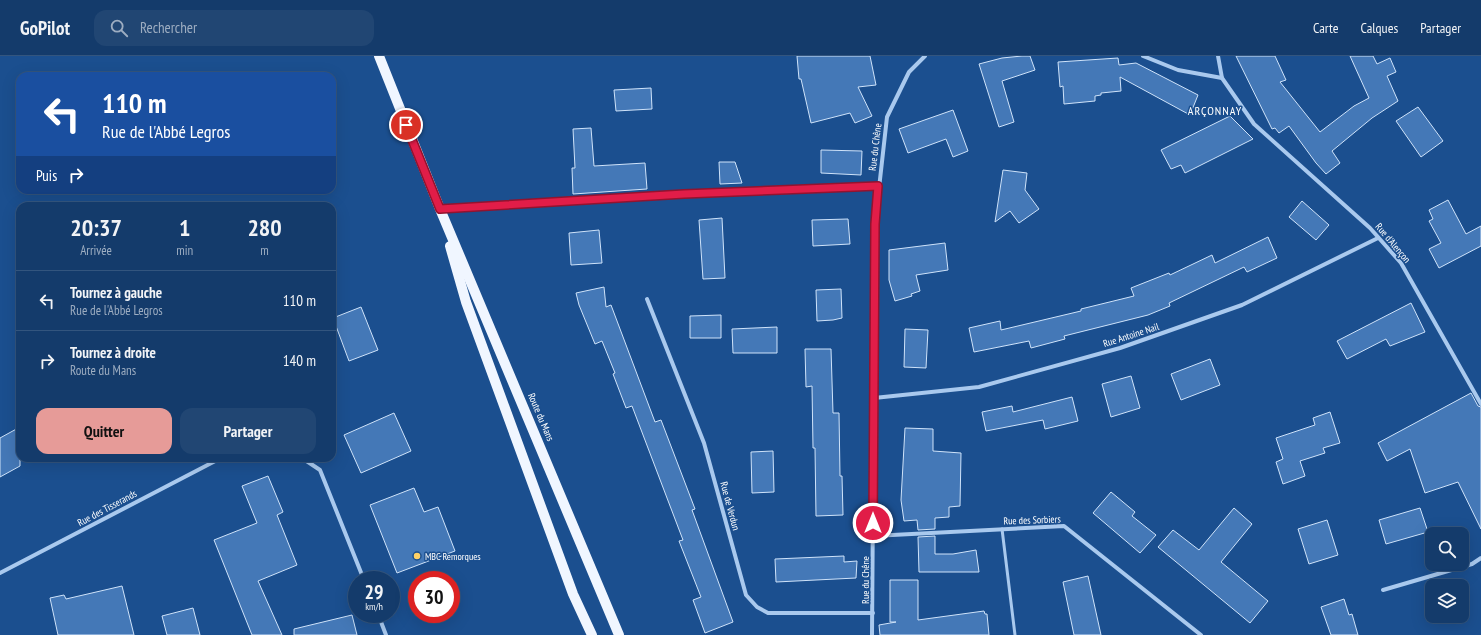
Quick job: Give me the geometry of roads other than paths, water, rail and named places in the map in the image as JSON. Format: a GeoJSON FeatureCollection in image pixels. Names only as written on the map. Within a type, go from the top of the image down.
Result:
{"type":"FeatureCollection","features":[{"type":"Feature","properties":{"kind":"main road","name":"Route du Mans"},"geometry":{"type":"LineString","coordinates":[[379,56],[440,209],[619,635]]}},
{"type":"Feature","properties":{"kind":"main road","name":"Route du Mans"},"geometry":{"type":"LineString","coordinates":[[440,209],[466,302],[573,594],[592,635]]}},
{"type":"Feature","properties":{"kind":"street","name":"Rue du Chêne"},"geometry":{"type":"LineString","coordinates":[[872,635],[875,224],[878,186],[887,117],[909,72],[925,56]]}},
{"type":"Feature","properties":{"kind":"street"},"geometry":{"type":"LineString","coordinates":[[1143,56],[1178,70],[1222,78],[1218,56]]}},
{"type":"Feature","properties":{"kind":"street","name":"Rue d'Alençon"},"geometry":{"type":"LineString","coordinates":[[1222,78],[1254,124],[1378,238],[1401,263],[1481,404]]}},
{"type":"Feature","properties":{"kind":"street"},"geometry":{"type":"LineString","coordinates":[[440,209],[767,190],[878,186]]}},
{"type":"Feature","properties":{"kind":"street","name":"Rue Antoine Nail"},"geometry":{"type":"LineString","coordinates":[[874,398],[979,387],[1120,348],[1242,305],[1378,238]]}},
{"type":"Feature","properties":{"kind":"street","name":"Rue de Verdun"},"geometry":{"type":"LineString","coordinates":[[647,299],[704,443],[746,595],[757,607],[768,613],[872,612]]}},
{"type":"Feature","properties":{"kind":"street","name":"Rue des Tisserands"},"geometry":{"type":"LineString","coordinates":[[0,573],[213,462]]}},
{"type":"Feature","properties":{"kind":"street"},"geometry":{"type":"LineString","coordinates":[[308,462],[320,470],[360,571]]}},
{"type":"Feature","properties":{"kind":"street","name":"Rue des Sorbiers"},"geometry":{"type":"LineString","coordinates":[[873,536],[1064,526],[1201,635]]}},
{"type":"Feature","properties":{"kind":"street"},"geometry":{"type":"LineString","coordinates":[[1383,590],[1472,564],[1481,558]]}},
{"type":"Feature","properties":{"kind":"street"},"geometry":{"type":"LineString","coordinates":[[381,623],[386,635]]}},
{"type":"Feature","properties":{"kind":"lane"},"geometry":{"type":"LineString","coordinates":[[1002,529],[1015,635]]}},
{"type":"Feature","properties":{"kind":"place","name":"MBC Remorques"},"geometry":{"type":"Point","coordinates":[417,556]}},
{"type":"Feature","properties":{"kind":"district","name":"ARÇONNAY"},"geometry":{"type":"Point","coordinates":[1215,110]}}]}
